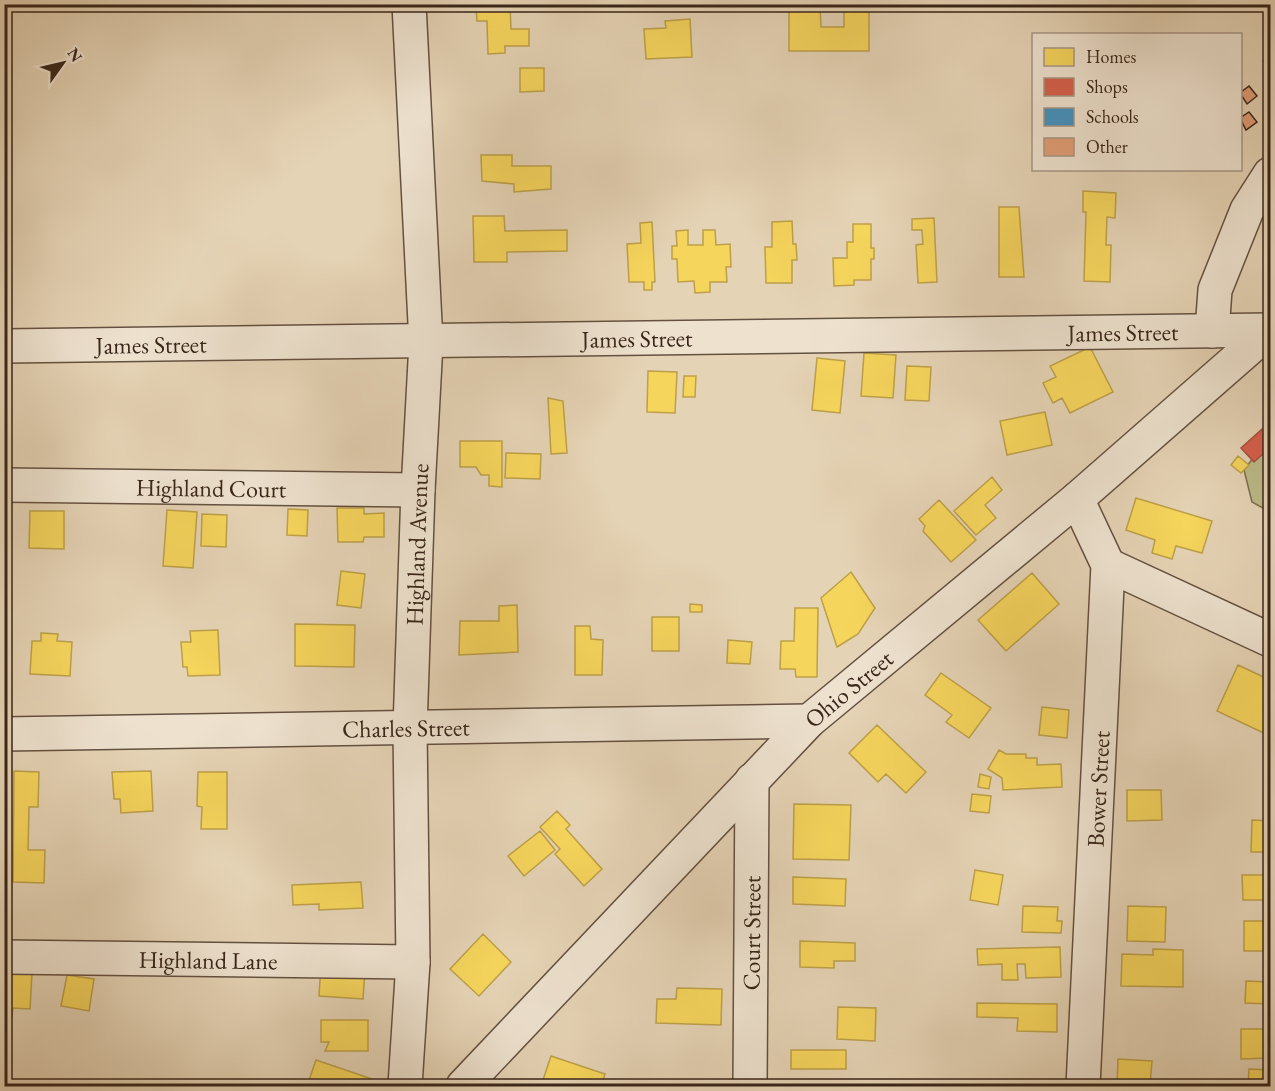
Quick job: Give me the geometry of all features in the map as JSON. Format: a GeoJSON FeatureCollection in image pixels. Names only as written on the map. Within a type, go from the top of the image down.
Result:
{"type":"FeatureCollection","features":[{"type":"Feature","properties":{"kind":"street","name":"Highland Avenue"},"geometry":{"type":"LineString","coordinates":[[405,1086],[413,962],[410,729],[417,490],[426,343],[409,4]]}},
{"type":"Feature","properties":{"kind":"street"},"geometry":{"type":"LineString","coordinates":[[1212,331],[1215,290],[1247,210],[1270,174]]}},
{"type":"Feature","properties":{"kind":"street","name":"James Street"},"geometry":{"type":"LineString","coordinates":[[4,345],[426,343],[1270,330]]}},
{"type":"Feature","properties":{"kind":"street","name":"Ohio Street"},"geometry":{"type":"LineString","coordinates":[[463,1086],[809,721],[1077,499],[1270,330]]}},
{"type":"Feature","properties":{"kind":"street","name":"Highland Court"},"geometry":{"type":"LineString","coordinates":[[4,485],[417,490]]}},
{"type":"Feature","properties":{"kind":"street","name":"Bower Street"},"geometry":{"type":"LineString","coordinates":[[1077,499],[1108,565],[1083,1086]]}},
{"type":"Feature","properties":{"kind":"street"},"geometry":{"type":"LineString","coordinates":[[1108,565],[1270,640]]}},
{"type":"Feature","properties":{"kind":"street","name":"Charles Street"},"geometry":{"type":"LineString","coordinates":[[4,734],[809,721]]}},
{"type":"Feature","properties":{"kind":"street","name":"Court Street"},"geometry":{"type":"LineString","coordinates":[[750,1086],[752,780]]}},
{"type":"Feature","properties":{"kind":"street","name":"Highland Lane"},"geometry":{"type":"LineString","coordinates":[[4,957],[413,962]]}},
{"type":"Feature","properties":{"kind":"shaded area"},"geometry":{"type":"Polygon","coordinates":[[[1269,437],[1270,512],[1252,502],[1244,470],[1269,437]]]}},
{"type":"Feature","properties":{"kind":"building: Homes"},"geometry":{"type":"Polygon","coordinates":[[[789,5],[820,5],[821,27],[844,27],[844,10],[869,10],[869,51],[789,51],[789,5]]]}},
{"type":"Feature","properties":{"kind":"building: Homes"},"geometry":{"type":"Polygon","coordinates":[[[510,6],[511,29],[529,29],[529,46],[505,46],[505,53],[488,54],[487,21],[477,21],[476,7],[510,6]]]}},
{"type":"Feature","properties":{"kind":"building: Homes"},"geometry":{"type":"Polygon","coordinates":[[[690,19],[692,57],[646,59],[644,29],[666,28],[665,21],[690,19]]]}},
{"type":"Feature","properties":{"kind":"building: Homes"},"geometry":{"type":"Polygon","coordinates":[[[520,68],[544,68],[544,91],[520,92],[520,68]]]}},
{"type":"Feature","properties":{"kind":"building: Homes"},"geometry":{"type":"Polygon","coordinates":[[[481,155],[512,155],[512,166],[551,166],[551,189],[514,192],[514,184],[482,181],[481,155]]]}},
{"type":"Feature","properties":{"kind":"building: Homes"},"geometry":{"type":"Polygon","coordinates":[[[1083,191],[1116,193],[1115,218],[1107,217],[1106,245],[1111,245],[1110,282],[1084,281],[1086,212],[1083,212],[1083,191]]]}},
{"type":"Feature","properties":{"kind":"building: Homes"},"geometry":{"type":"Polygon","coordinates":[[[999,207],[1019,207],[1024,277],[999,277],[999,207]]]}},
{"type":"Feature","properties":{"kind":"building: Homes"},"geometry":{"type":"Polygon","coordinates":[[[473,216],[504,216],[505,231],[567,230],[567,251],[507,252],[507,262],[474,262],[473,216]]]}},
{"type":"Feature","properties":{"kind":"building: Homes"},"geometry":{"type":"Polygon","coordinates":[[[934,218],[937,282],[918,283],[916,245],[923,244],[922,230],[912,230],[912,219],[934,218]]]}},
{"type":"Feature","properties":{"kind":"building: Homes"},"geometry":{"type":"Polygon","coordinates":[[[792,221],[793,244],[796,244],[797,260],[792,260],[792,283],[766,283],[765,247],[772,247],[772,222],[792,221]]]}},
{"type":"Feature","properties":{"kind":"building: Homes"},"geometry":{"type":"Polygon","coordinates":[[[652,222],[655,282],[652,282],[652,290],[644,290],[644,282],[629,282],[627,244],[641,243],[640,223],[652,222]]]}},
{"type":"Feature","properties":{"kind":"building: Homes"},"geometry":{"type":"Polygon","coordinates":[[[853,224],[871,224],[871,248],[874,248],[874,259],[871,259],[871,280],[854,280],[854,285],[834,286],[833,258],[847,258],[847,242],[853,242],[853,224]]]}},
{"type":"Feature","properties":{"kind":"building: Homes"},"geometry":{"type":"Polygon","coordinates":[[[688,230],[688,245],[703,245],[703,230],[715,230],[716,245],[730,244],[731,267],[726,267],[727,282],[710,282],[710,292],[695,293],[694,281],[678,282],[677,259],[672,259],[672,246],[677,246],[676,231],[688,230]]]}},
{"type":"Feature","properties":{"kind":"building: Homes"},"geometry":{"type":"Polygon","coordinates":[[[1090,347],[1113,392],[1070,413],[1062,398],[1053,403],[1043,383],[1056,377],[1050,366],[1090,347]]]}},
{"type":"Feature","properties":{"kind":"building: Homes"},"geometry":{"type":"Polygon","coordinates":[[[864,353],[896,355],[893,398],[861,396],[864,353]]]}},
{"type":"Feature","properties":{"kind":"building: Homes"},"geometry":{"type":"Polygon","coordinates":[[[817,358],[845,361],[840,413],[812,410],[817,358]]]}},
{"type":"Feature","properties":{"kind":"building: Homes"},"geometry":{"type":"Polygon","coordinates":[[[907,366],[931,367],[929,401],[905,400],[907,366]]]}},
{"type":"Feature","properties":{"kind":"building: Homes"},"geometry":{"type":"Polygon","coordinates":[[[648,371],[677,372],[675,413],[647,412],[648,371]]]}},
{"type":"Feature","properties":{"kind":"building: Homes"},"geometry":{"type":"Polygon","coordinates":[[[684,376],[696,376],[695,397],[683,397],[684,376]]]}},
{"type":"Feature","properties":{"kind":"building: Homes"},"geometry":{"type":"Polygon","coordinates":[[[548,398],[563,401],[567,453],[551,454],[548,398]]]}},
{"type":"Feature","properties":{"kind":"building: Homes"},"geometry":{"type":"Polygon","coordinates":[[[1045,412],[1052,445],[1007,455],[1000,421],[1045,412]]]}},
{"type":"Feature","properties":{"kind":"building: Homes"},"geometry":{"type":"Polygon","coordinates":[[[460,441],[502,441],[502,487],[489,486],[489,475],[481,475],[476,467],[460,467],[460,441]]]}},
{"type":"Feature","properties":{"kind":"building: Homes"},"geometry":{"type":"Polygon","coordinates":[[[506,453],[541,454],[540,479],[505,478],[506,453]]]}},
{"type":"Feature","properties":{"kind":"building: Homes"},"geometry":{"type":"Polygon","coordinates":[[[1238,456],[1249,465],[1241,473],[1231,465],[1238,456]]]}},
{"type":"Feature","properties":{"kind":"building: Homes"},"geometry":{"type":"Polygon","coordinates":[[[992,477],[1002,490],[985,505],[996,518],[976,535],[954,511],[992,477]]]}},
{"type":"Feature","properties":{"kind":"building: Homes"},"geometry":{"type":"Polygon","coordinates":[[[1136,498],[1212,521],[1202,553],[1176,546],[1172,559],[1152,553],[1155,540],[1126,530],[1136,498]]]}},
{"type":"Feature","properties":{"kind":"building: Homes"},"geometry":{"type":"Polygon","coordinates":[[[939,500],[976,540],[951,562],[923,531],[925,526],[919,519],[939,500]]]}},
{"type":"Feature","properties":{"kind":"building: Homes"},"geometry":{"type":"Polygon","coordinates":[[[337,508],[364,508],[364,514],[384,513],[384,537],[364,537],[363,542],[338,542],[337,508]]]}},
{"type":"Feature","properties":{"kind":"building: Homes"},"geometry":{"type":"Polygon","coordinates":[[[288,509],[308,510],[307,536],[287,535],[288,509]]]}},
{"type":"Feature","properties":{"kind":"building: Homes"},"geometry":{"type":"Polygon","coordinates":[[[167,510],[197,512],[193,568],[163,566],[167,510]]]}},
{"type":"Feature","properties":{"kind":"building: Homes"},"geometry":{"type":"Polygon","coordinates":[[[30,511],[64,511],[64,549],[29,548],[30,511]]]}},
{"type":"Feature","properties":{"kind":"building: Homes"},"geometry":{"type":"Polygon","coordinates":[[[202,514],[227,515],[226,547],[201,546],[202,514]]]}},
{"type":"Feature","properties":{"kind":"building: Homes"},"geometry":{"type":"Polygon","coordinates":[[[341,571],[365,574],[361,608],[337,605],[341,571]]]}},
{"type":"Feature","properties":{"kind":"building: Homes"},"geometry":{"type":"Polygon","coordinates":[[[851,572],[875,608],[858,634],[837,647],[821,598],[851,572]]]}},
{"type":"Feature","properties":{"kind":"building: Homes"},"geometry":{"type":"Polygon","coordinates":[[[1032,573],[1059,604],[1006,651],[978,620],[1032,573]]]}},
{"type":"Feature","properties":{"kind":"building: Homes"},"geometry":{"type":"Polygon","coordinates":[[[4,590],[7,590],[6,632],[4,632],[4,590]]]}},
{"type":"Feature","properties":{"kind":"building: Homes"},"geometry":{"type":"Polygon","coordinates":[[[690,604],[702,605],[702,612],[690,612],[690,604]]]}},
{"type":"Feature","properties":{"kind":"building: Homes"},"geometry":{"type":"Polygon","coordinates":[[[517,605],[518,652],[459,655],[460,621],[499,621],[499,606],[517,605]]]}},
{"type":"Feature","properties":{"kind":"building: Homes"},"geometry":{"type":"Polygon","coordinates":[[[795,608],[818,608],[817,677],[796,677],[795,669],[780,669],[781,641],[794,641],[795,608]]]}},
{"type":"Feature","properties":{"kind":"building: Homes"},"geometry":{"type":"Polygon","coordinates":[[[652,617],[679,617],[679,651],[652,651],[652,617]]]}},
{"type":"Feature","properties":{"kind":"building: Homes"},"geometry":{"type":"Polygon","coordinates":[[[295,624],[355,625],[354,667],[295,666],[295,624]]]}},
{"type":"Feature","properties":{"kind":"building: Homes"},"geometry":{"type":"Polygon","coordinates":[[[575,626],[590,626],[591,639],[603,640],[602,675],[575,675],[575,626]]]}},
{"type":"Feature","properties":{"kind":"building: Homes"},"geometry":{"type":"Polygon","coordinates":[[[218,630],[220,675],[188,676],[187,667],[183,667],[181,642],[191,642],[190,631],[218,630]]]}},
{"type":"Feature","properties":{"kind":"building: Homes"},"geometry":{"type":"Polygon","coordinates":[[[41,633],[58,634],[57,641],[72,642],[70,676],[30,674],[32,641],[41,641],[41,633]]]}},
{"type":"Feature","properties":{"kind":"building: Homes"},"geometry":{"type":"Polygon","coordinates":[[[728,640],[752,642],[750,664],[727,663],[728,640]]]}},
{"type":"Feature","properties":{"kind":"building: Homes"},"geometry":{"type":"Polygon","coordinates":[[[1238,665],[1270,680],[1270,736],[1217,711],[1238,665]]]}},
{"type":"Feature","properties":{"kind":"building: Homes"},"geometry":{"type":"Polygon","coordinates":[[[941,673],[991,708],[969,738],[946,722],[952,715],[925,695],[941,673]]]}},
{"type":"Feature","properties":{"kind":"building: Homes"},"geometry":{"type":"Polygon","coordinates":[[[1042,707],[1069,710],[1067,738],[1039,735],[1042,707]]]}},
{"type":"Feature","properties":{"kind":"building: Homes"},"geometry":{"type":"Polygon","coordinates":[[[877,725],[926,772],[906,793],[886,774],[878,782],[849,753],[877,725]]]}},
{"type":"Feature","properties":{"kind":"building: Homes"},"geometry":{"type":"Polygon","coordinates":[[[999,750],[1006,754],[1026,754],[1026,758],[1037,758],[1037,765],[1061,764],[1062,787],[1003,790],[1002,778],[988,769],[999,750]]]}},
{"type":"Feature","properties":{"kind":"building: Homes"},"geometry":{"type":"Polygon","coordinates":[[[14,771],[39,772],[38,807],[29,807],[28,850],[45,850],[44,883],[13,882],[14,771]]]}},
{"type":"Feature","properties":{"kind":"building: Homes"},"geometry":{"type":"Polygon","coordinates":[[[151,771],[153,811],[121,813],[120,799],[114,799],[112,772],[151,771]]]}},
{"type":"Feature","properties":{"kind":"building: Homes"},"geometry":{"type":"Polygon","coordinates":[[[198,772],[227,772],[227,829],[201,829],[202,807],[197,806],[198,772]]]}},
{"type":"Feature","properties":{"kind":"building: Homes"},"geometry":{"type":"Polygon","coordinates":[[[980,774],[991,777],[989,789],[978,787],[980,774]]]}},
{"type":"Feature","properties":{"kind":"building: Homes"},"geometry":{"type":"Polygon","coordinates":[[[1127,790],[1161,790],[1162,820],[1127,821],[1127,790]]]}},
{"type":"Feature","properties":{"kind":"building: Homes"},"geometry":{"type":"Polygon","coordinates":[[[972,794],[991,796],[989,813],[970,811],[972,794]]]}},
{"type":"Feature","properties":{"kind":"building: Homes"},"geometry":{"type":"Polygon","coordinates":[[[794,804],[851,805],[849,860],[793,859],[794,804]]]}},
{"type":"Feature","properties":{"kind":"building: Homes"},"geometry":{"type":"Polygon","coordinates":[[[557,811],[570,825],[566,829],[602,869],[584,886],[555,854],[560,849],[540,827],[557,811]]]}},
{"type":"Feature","properties":{"kind":"building: Homes"},"geometry":{"type":"Polygon","coordinates":[[[1252,820],[1270,821],[1270,852],[1251,852],[1252,820]]]}},
{"type":"Feature","properties":{"kind":"building: Homes"},"geometry":{"type":"Polygon","coordinates":[[[540,831],[555,850],[524,876],[508,856],[540,831]]]}},
{"type":"Feature","properties":{"kind":"building: Homes"},"geometry":{"type":"Polygon","coordinates":[[[975,870],[1003,875],[998,905],[970,900],[975,870]]]}},
{"type":"Feature","properties":{"kind":"building: Homes"},"geometry":{"type":"Polygon","coordinates":[[[1242,875],[1270,875],[1270,900],[1243,900],[1242,875]]]}},
{"type":"Feature","properties":{"kind":"building: Homes"},"geometry":{"type":"Polygon","coordinates":[[[793,877],[846,879],[845,906],[793,904],[793,877]]]}},
{"type":"Feature","properties":{"kind":"building: Homes"},"geometry":{"type":"Polygon","coordinates":[[[361,882],[363,908],[319,910],[319,904],[293,905],[292,885],[361,882]]]}},
{"type":"Feature","properties":{"kind":"building: Homes"},"geometry":{"type":"Polygon","coordinates":[[[1023,906],[1058,907],[1057,921],[1062,921],[1061,933],[1022,932],[1023,906]]]}},
{"type":"Feature","properties":{"kind":"building: Homes"},"geometry":{"type":"Polygon","coordinates":[[[1128,906],[1166,907],[1165,942],[1127,941],[1128,906]]]}},
{"type":"Feature","properties":{"kind":"building: Homes"},"geometry":{"type":"Polygon","coordinates":[[[1244,921],[1270,921],[1270,951],[1244,951],[1244,921]]]}},
{"type":"Feature","properties":{"kind":"building: Homes"},"geometry":{"type":"Polygon","coordinates":[[[483,934],[511,962],[479,996],[450,969],[483,934]]]}},
{"type":"Feature","properties":{"kind":"building: Homes"},"geometry":{"type":"Polygon","coordinates":[[[800,941],[855,943],[855,961],[834,961],[834,968],[800,967],[800,941]]]}},
{"type":"Feature","properties":{"kind":"building: Homes"},"geometry":{"type":"Polygon","coordinates":[[[1060,947],[1061,977],[1026,978],[1025,964],[1017,964],[1018,980],[1002,980],[1002,964],[978,965],[977,949],[1060,947]]]}},
{"type":"Feature","properties":{"kind":"building: Homes"},"geometry":{"type":"Polygon","coordinates":[[[1153,949],[1183,950],[1183,987],[1121,986],[1122,954],[1153,955],[1153,949]]]}},
{"type":"Feature","properties":{"kind":"building: Homes"},"geometry":{"type":"Polygon","coordinates":[[[321,966],[365,969],[363,999],[319,996],[321,966]]]}},
{"type":"Feature","properties":{"kind":"building: Homes"},"geometry":{"type":"Polygon","coordinates":[[[6,971],[32,973],[30,1009],[13,1008],[12,1017],[7,1017],[7,1007],[4,1007],[6,971]]]}},
{"type":"Feature","properties":{"kind":"building: Homes"},"geometry":{"type":"Polygon","coordinates":[[[67,975],[94,979],[89,1011],[61,1006],[67,975]]]}},
{"type":"Feature","properties":{"kind":"building: Homes"},"geometry":{"type":"Polygon","coordinates":[[[1246,981],[1270,982],[1270,1004],[1245,1003],[1246,981]]]}},
{"type":"Feature","properties":{"kind":"building: Homes"},"geometry":{"type":"Polygon","coordinates":[[[677,988],[722,989],[721,1025],[656,1023],[657,999],[676,999],[677,988]]]}},
{"type":"Feature","properties":{"kind":"building: Homes"},"geometry":{"type":"Polygon","coordinates":[[[977,1003],[1057,1004],[1057,1032],[1017,1031],[1018,1018],[977,1017],[977,1003]]]}},
{"type":"Feature","properties":{"kind":"building: Homes"},"geometry":{"type":"Polygon","coordinates":[[[838,1007],[876,1008],[875,1041],[837,1039],[838,1007]]]}},
{"type":"Feature","properties":{"kind":"building: Homes"},"geometry":{"type":"Polygon","coordinates":[[[321,1020],[368,1020],[368,1051],[325,1051],[329,1042],[321,1042],[321,1020]]]}},
{"type":"Feature","properties":{"kind":"building: Homes"},"geometry":{"type":"Polygon","coordinates":[[[1241,1029],[1270,1029],[1270,1058],[1241,1059],[1241,1029]]]}},
{"type":"Feature","properties":{"kind":"building: Homes"},"geometry":{"type":"Polygon","coordinates":[[[791,1050],[846,1050],[846,1069],[791,1069],[791,1050]]]}},
{"type":"Feature","properties":{"kind":"building: Homes"},"geometry":{"type":"Polygon","coordinates":[[[551,1056],[605,1074],[601,1086],[554,1086],[542,1083],[551,1056]]]}},
{"type":"Feature","properties":{"kind":"building: Homes"},"geometry":{"type":"Polygon","coordinates":[[[1118,1059],[1152,1061],[1150,1086],[1117,1086],[1118,1059]]]}},
{"type":"Feature","properties":{"kind":"building: Homes"},"geometry":{"type":"Polygon","coordinates":[[[316,1060],[372,1079],[370,1086],[307,1086],[316,1060]]]}},
{"type":"Feature","properties":{"kind":"building: Homes"},"geometry":{"type":"Polygon","coordinates":[[[1249,1069],[1270,1070],[1270,1086],[1248,1086],[1249,1069]]]}},
{"type":"Feature","properties":{"kind":"building: Shops"},"geometry":{"type":"Polygon","coordinates":[[[1270,422],[1270,458],[1265,452],[1254,462],[1241,448],[1270,422]]]}},
{"type":"Feature","properties":{"kind":"building: Schools"},"geometry":{"type":"Polygon","coordinates":[[[1270,56],[1270,71],[1263,61],[1270,56]]]}},
{"type":"Feature","properties":{"kind":"building: Other"},"geometry":{"type":"Polygon","coordinates":[[[1249,86],[1257,96],[1247,104],[1242,91],[1249,86]]]}},
{"type":"Feature","properties":{"kind":"building: Other"},"geometry":{"type":"Polygon","coordinates":[[[1249,112],[1257,122],[1246,130],[1242,117],[1249,112]]]}}]}
